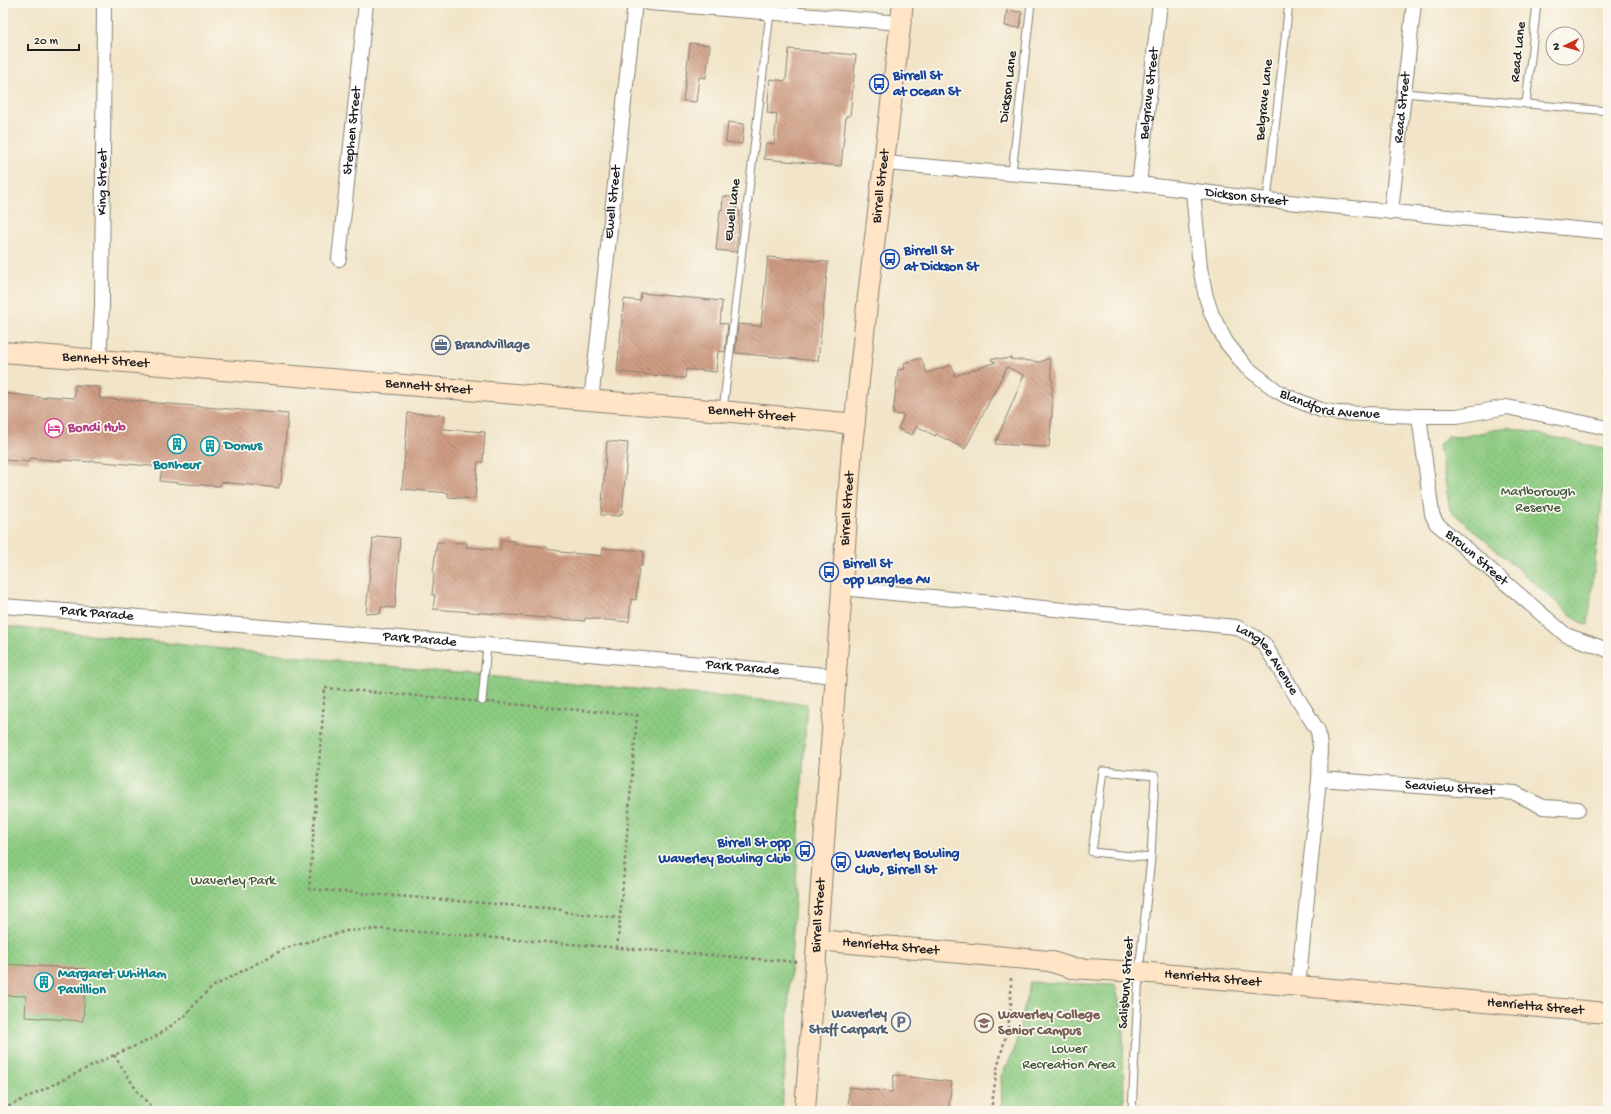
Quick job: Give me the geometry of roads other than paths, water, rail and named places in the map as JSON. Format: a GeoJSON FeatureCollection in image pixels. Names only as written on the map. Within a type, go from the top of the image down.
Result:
{"type":"FeatureCollection","features":[{"type":"Feature","properties":{"kind":"main road","name":"Birrell Street"},"geometry":{"type":"LineString","coordinates":[[805,1111],[855,424],[868,296],[903,3]]}},
{"type":"Feature","properties":{"kind":"main road","name":"Bennett Street"},"geometry":{"type":"LineString","coordinates":[[3,352],[722,411],[855,424]]}},
{"type":"Feature","properties":{"kind":"main road","name":"Henrietta Street"},"geometry":{"type":"LineString","coordinates":[[817,940],[1049,961],[1071,968],[1139,972],[1608,1013]]}},
{"type":"Feature","properties":{"kind":"street","name":"King Street"},"geometry":{"type":"LineString","coordinates":[[99,360],[102,306],[104,3]]}},
{"type":"Feature","properties":{"kind":"street","name":"Stephen Street"},"geometry":{"type":"LineString","coordinates":[[339,259],[366,3]]}},
{"type":"Feature","properties":{"kind":"street","name":"Ewell Street"},"geometry":{"type":"LineString","coordinates":[[591,401],[636,3]]}},
{"type":"Feature","properties":{"kind":"street"},"geometry":{"type":"LineString","coordinates":[[650,3],[901,24]]}},
{"type":"Feature","properties":{"kind":"street","name":"Belgrave Street"},"geometry":{"type":"LineString","coordinates":[[1139,184],[1160,3]]}},
{"type":"Feature","properties":{"kind":"street","name":"Read Street"},"geometry":{"type":"LineString","coordinates":[[1391,212],[1414,3]]}},
{"type":"Feature","properties":{"kind":"street","name":"Dickson Street"},"geometry":{"type":"LineString","coordinates":[[885,163],[1139,184],[1267,200],[1608,232]]}},
{"type":"Feature","properties":{"kind":"street","name":"Blandford Avenue"},"geometry":{"type":"LineString","coordinates":[[1193,191],[1200,268],[1206,297],[1219,329],[1230,347],[1246,367],[1277,391],[1321,410],[1338,413],[1457,416],[1507,407],[1608,428]]}},
{"type":"Feature","properties":{"kind":"street","name":"Brown Street"},"geometry":{"type":"LineString","coordinates":[[1419,416],[1432,514],[1436,523],[1566,636],[1608,650]]}},
{"type":"Feature","properties":{"kind":"street","name":"Langlee Avenue"},"geometry":{"type":"LineString","coordinates":[[842,588],[1236,627],[1264,644],[1318,731],[1320,747],[1319,778],[1298,987]]}},
{"type":"Feature","properties":{"kind":"street","name":"Park Parade"},"geometry":{"type":"LineString","coordinates":[[3,606],[487,645],[836,676]]}},
{"type":"Feature","properties":{"kind":"street","name":"Seaview Street"},"geometry":{"type":"LineString","coordinates":[[1319,778],[1515,793],[1543,807],[1578,809]]}},
{"type":"Feature","properties":{"kind":"lane","name":"Dickson Lane"},"geometry":{"type":"LineString","coordinates":[[1012,173],[1031,3]]}},
{"type":"Feature","properties":{"kind":"lane","name":"Belgrave Lane"},"geometry":{"type":"LineString","coordinates":[[1267,200],[1289,3]]}},
{"type":"Feature","properties":{"kind":"lane","name":"Read Lane"},"geometry":{"type":"LineString","coordinates":[[1526,104],[1537,3]]}},
{"type":"Feature","properties":{"kind":"lane","name":"Ewell Lane"},"geometry":{"type":"LineString","coordinates":[[722,411],[770,13]]}},
{"type":"Feature","properties":{"kind":"lane"},"geometry":{"type":"LineString","coordinates":[[1404,93],[1608,112]]}},
{"type":"Feature","properties":{"kind":"lane"},"geometry":{"type":"LineString","coordinates":[[482,701],[487,645]]}},
{"type":"Feature","properties":{"kind":"lane","name":"Salisbury Street"},"geometry":{"type":"LineString","coordinates":[[1132,1111],[1139,972],[1151,858],[1155,776],[1103,771],[1092,852],[1151,858]]}},
{"type":"Feature","properties":{"kind":"place","name":"Birrell St at Ocean St"},"geometry":{"type":"Point","coordinates":[879,84]}},
{"type":"Feature","properties":{"kind":"place","name":"Birrell St at Dickson St"},"geometry":{"type":"Point","coordinates":[890,259]}},
{"type":"Feature","properties":{"kind":"place","name":"BrandVillage"},"geometry":{"type":"Point","coordinates":[441,345]}},
{"type":"Feature","properties":{"kind":"place","name":"Bondi Hub"},"geometry":{"type":"Point","coordinates":[54,428]}},
{"type":"Feature","properties":{"kind":"place","name":"Bonheur"},"geometry":{"type":"Point","coordinates":[177,444]}},
{"type":"Feature","properties":{"kind":"place","name":"Domus"},"geometry":{"type":"Point","coordinates":[210,446]}},
{"type":"Feature","properties":{"kind":"place","name":"Birrell St opp Langlee Av"},"geometry":{"type":"Point","coordinates":[829,572]}},
{"type":"Feature","properties":{"kind":"place","name":"Birrell St opp Waverley Bowling Club"},"geometry":{"type":"Point","coordinates":[805,851]}},
{"type":"Feature","properties":{"kind":"place","name":"Waverley Bowling Club, Birrell St"},"geometry":{"type":"Point","coordinates":[841,862]}},
{"type":"Feature","properties":{"kind":"place","name":"Margaret Whitlam Pavillion"},"geometry":{"type":"Point","coordinates":[44,982]}},
{"type":"Feature","properties":{"kind":"place","name":"Waverley Staff Carpark"},"geometry":{"type":"Point","coordinates":[901,1022]}},
{"type":"Feature","properties":{"kind":"place","name":"Waverley College Senior Campus"},"geometry":{"type":"Point","coordinates":[984,1023]}},
{"type":"Feature","properties":{"kind":"park label","name":"Marlborough Reserve"},"geometry":{"type":"Point","coordinates":[1538,500]}},
{"type":"Feature","properties":{"kind":"park label","name":"Waverley Park"},"geometry":{"type":"Point","coordinates":[233,881]}},
{"type":"Feature","properties":{"kind":"park label","name":"Lower Recreation Area"},"geometry":{"type":"Point","coordinates":[1069,1058]}}]}
